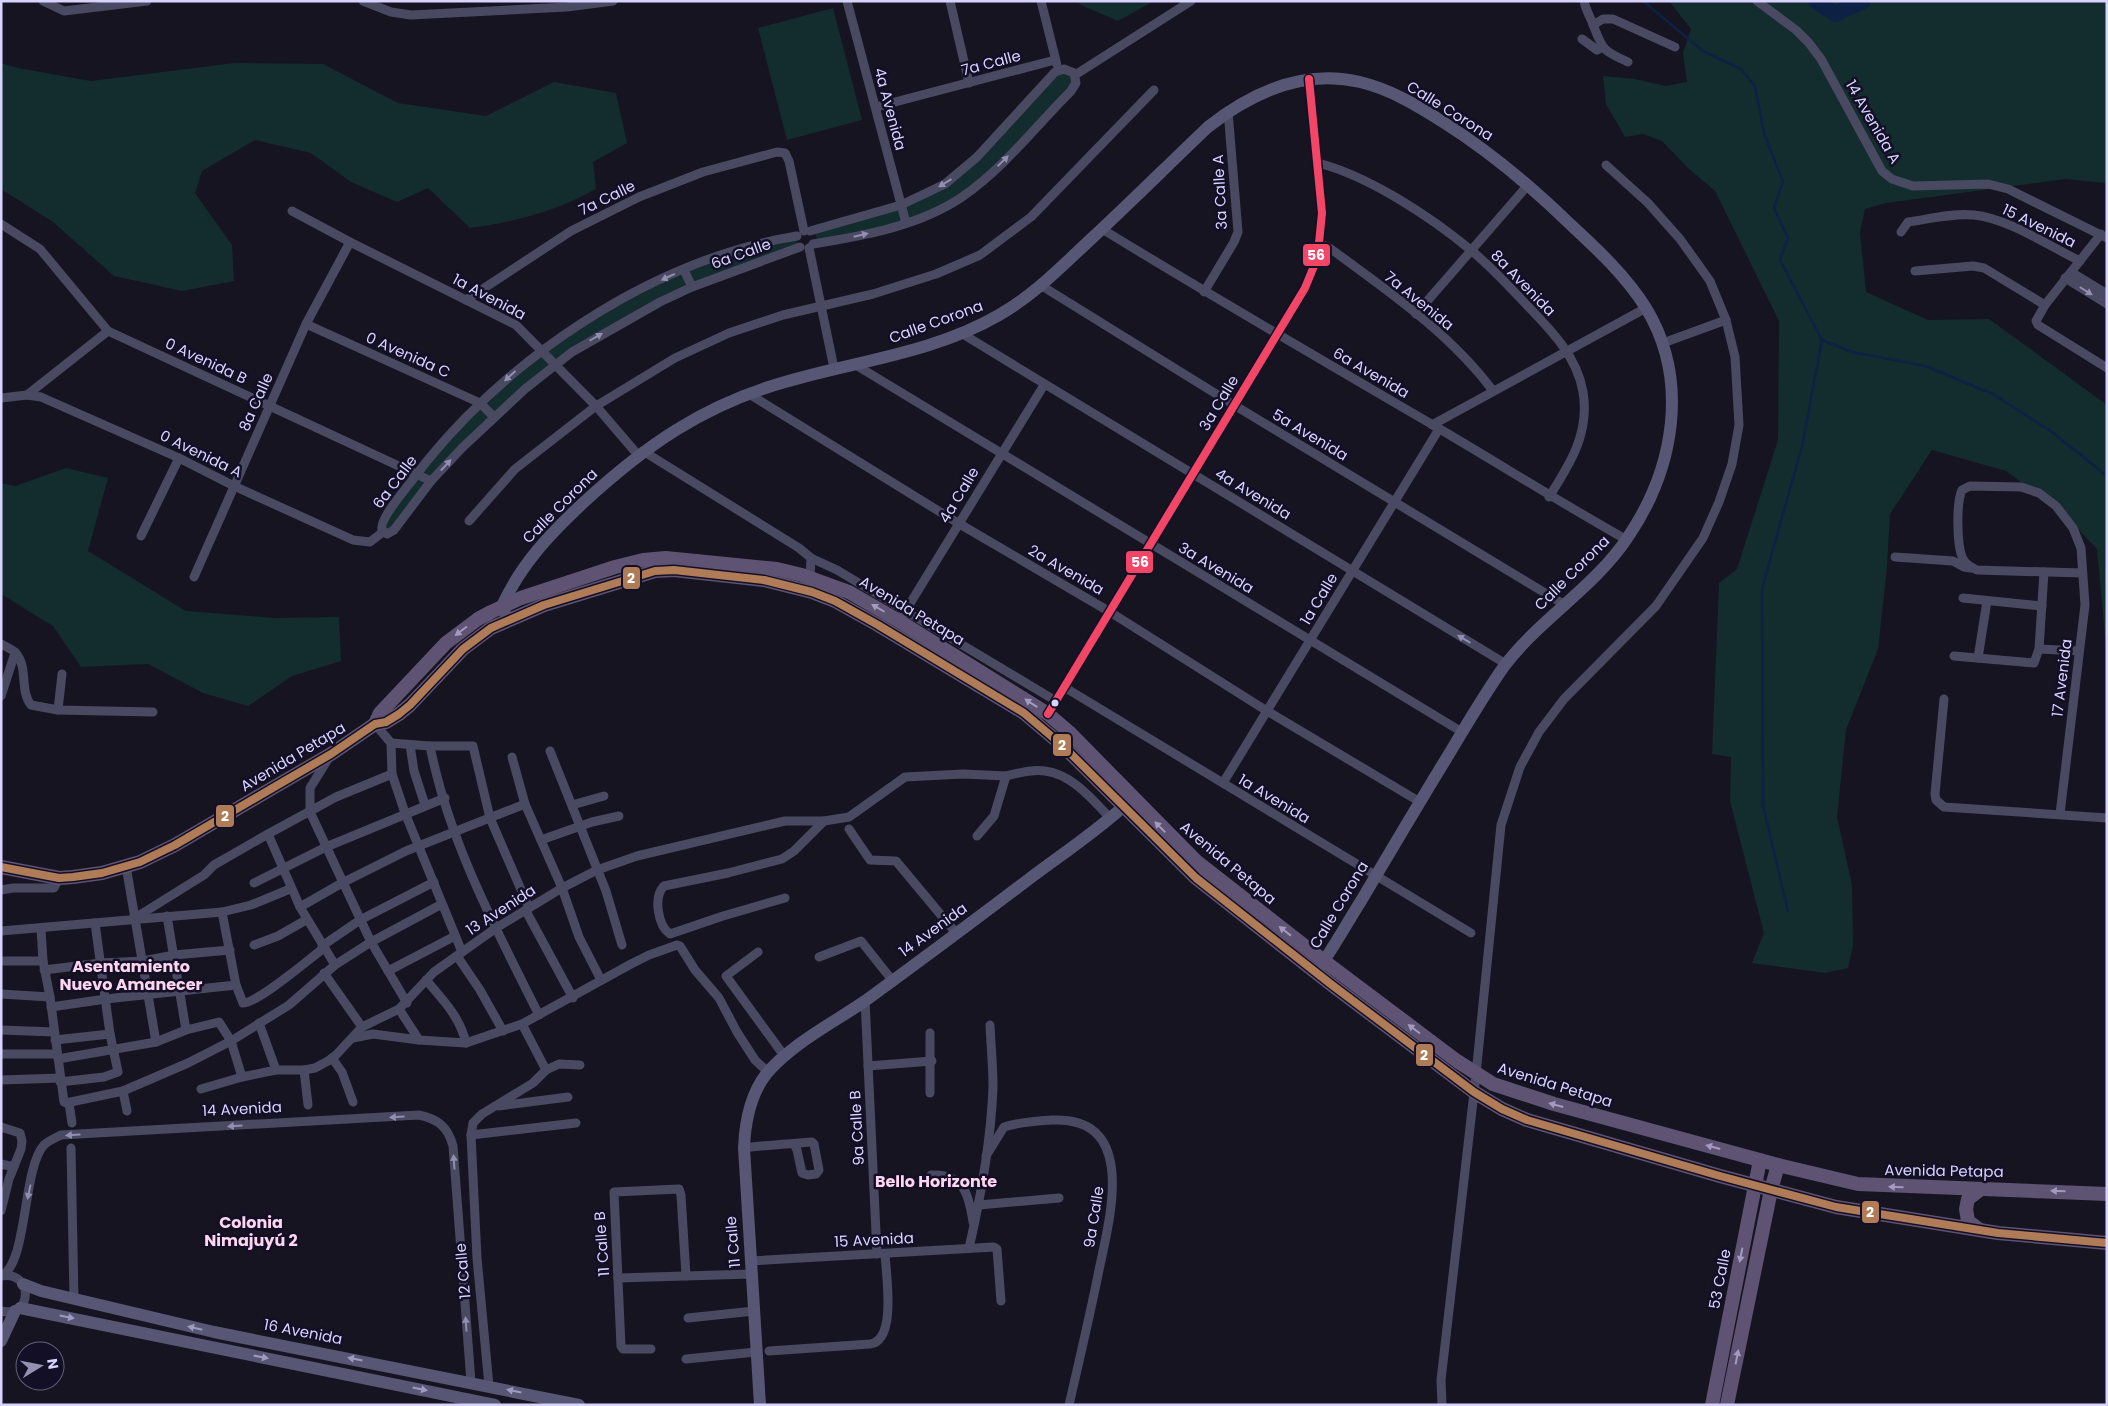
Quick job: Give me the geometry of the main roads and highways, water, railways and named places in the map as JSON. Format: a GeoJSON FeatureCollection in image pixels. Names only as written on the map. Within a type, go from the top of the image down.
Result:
{"type":"FeatureCollection","features":[{"type":"Feature","properties":{"kind":"main road","name":"Avenida Petapa"},"geometry":{"type":"LineString","coordinates":[[376,724],[380,713],[446,643],[478,619],[502,606],[616,567],[654,558],[683,558],[777,569],[810,578],[849,592],[903,616],[1048,714],[1069,732],[1196,861],[1320,966],[1474,1092],[1502,1109],[1527,1120],[1755,1186],[1836,1207],[1980,1230],[2085,1242],[2107,1242]]}},
{"type":"Feature","properties":{"kind":"main road","name":"Avenida Petapa"},"geometry":{"type":"LineString","coordinates":[[1,867],[59,878],[87,876],[140,862],[175,845],[331,754],[376,724],[386,722],[399,714],[474,639],[507,620],[596,588],[655,571],[674,570],[764,580],[804,589],[834,601],[1024,713],[1057,740],[1196,878],[1320,966],[1493,1084],[1544,1101],[1778,1165],[1848,1182],[1879,1186],[2086,1192],[2107,1195]]}},
{"type":"Feature","properties":{"kind":"main road","name":"53 Calle"},"geometry":{"type":"LineString","coordinates":[[1712,1405],[1760,1160]]}},
{"type":"Feature","properties":{"kind":"main road"},"geometry":{"type":"LineString","coordinates":[[1728,1405],[1771,1190],[1778,1165]]}},
{"type":"Feature","properties":{"kind":"main road"},"geometry":{"type":"LineString","coordinates":[[1980,1230],[1968,1221],[1966,1210],[1968,1199],[1981,1190]]}},
{"type":"Feature","properties":{"kind":"waterway"},"geometry":{"type":"LineString","coordinates":[[1643,1],[1703,51],[1741,69],[1755,86],[1764,133],[1783,182],[1774,208],[1788,238],[1780,260],[1822,340],[1802,446],[1762,589],[1763,805],[1788,911]]}},
{"type":"Feature","properties":{"kind":"waterway"},"geometry":{"type":"LineString","coordinates":[[1816,1],[1835,14],[1863,1]]}},
{"type":"Feature","properties":{"kind":"waterway"},"geometry":{"type":"LineString","coordinates":[[1822,340],[1852,352],[1925,366],[1993,394],[2052,432],[2107,476]]}},
{"type":"Feature","properties":{"kind":"district","name":"Asentamiento Nuevo Amanecer"},"geometry":{"type":"Point","coordinates":[131,975]}},
{"type":"Feature","properties":{"kind":"district","name":"Bello Horizonte"},"geometry":{"type":"Point","coordinates":[936,1181]}},
{"type":"Feature","properties":{"kind":"district","name":"Colonia Nimajuyú 2"},"geometry":{"type":"Point","coordinates":[251,1231]}}]}
